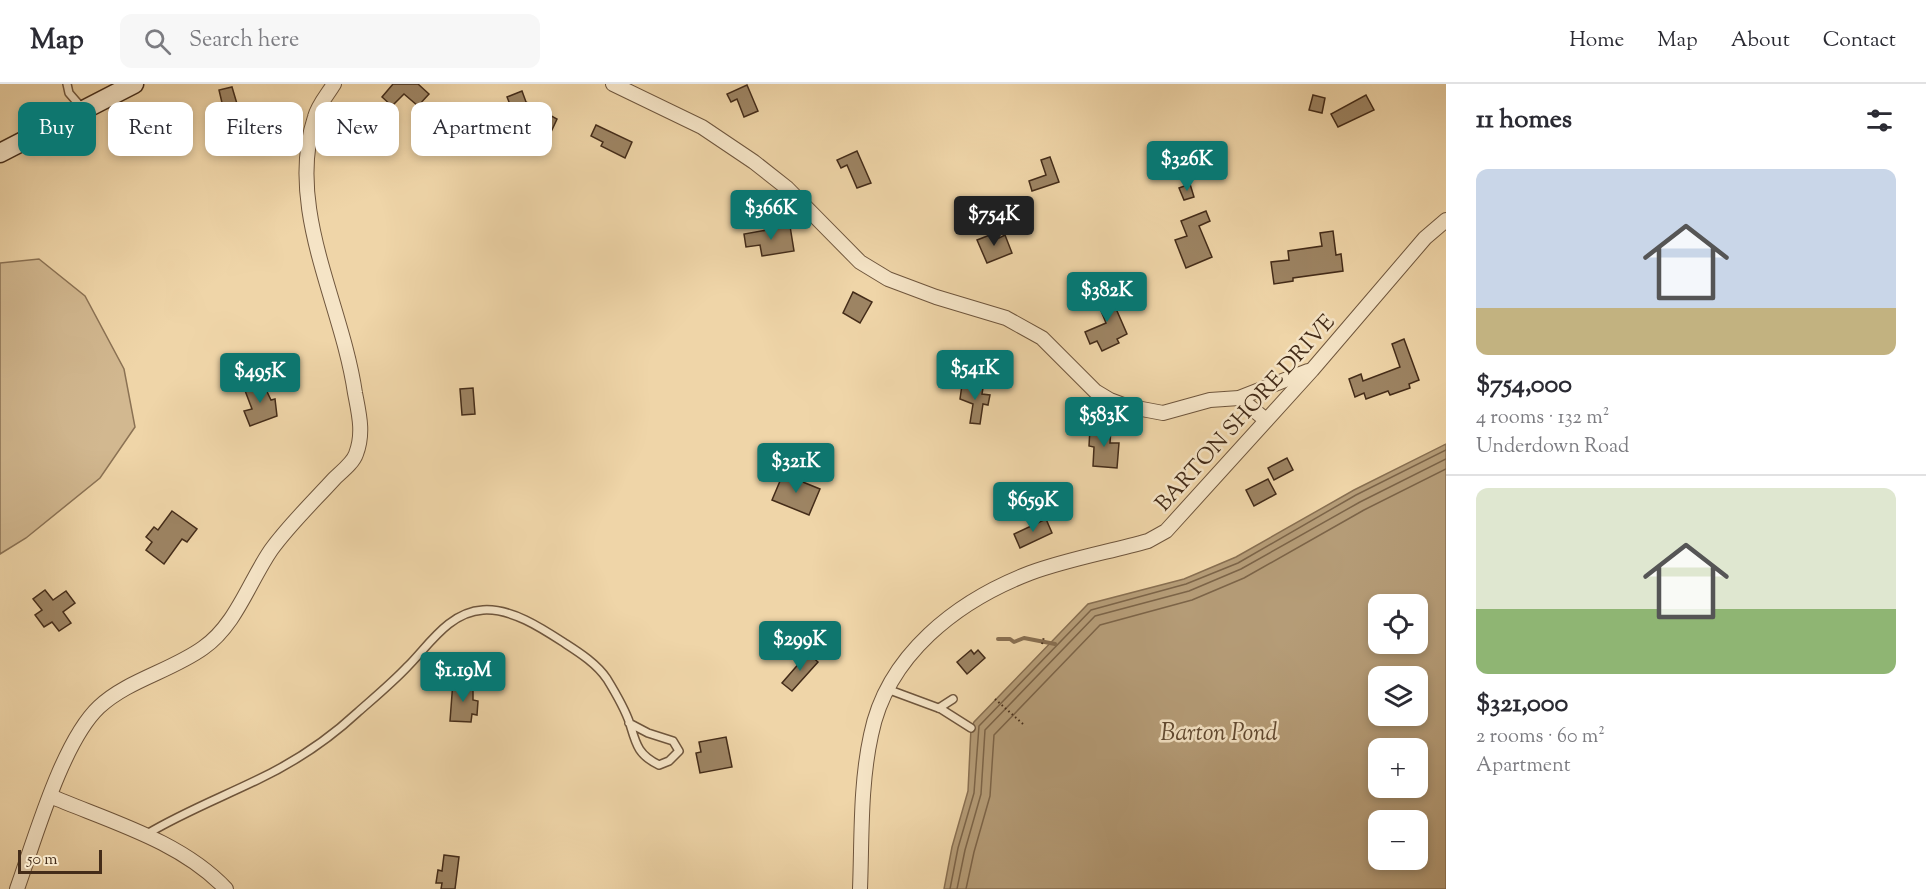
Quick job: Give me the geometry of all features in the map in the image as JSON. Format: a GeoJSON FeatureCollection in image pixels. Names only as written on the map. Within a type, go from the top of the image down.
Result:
{"type":"FeatureCollection","features":[{"type":"Feature","properties":{"kind":"street"},"geometry":{"type":"LineString","coordinates":[[96,103],[134,84]]}},
{"type":"Feature","properties":{"kind":"street"},"geometry":{"type":"LineString","coordinates":[[17,889],[50,796],[82,728],[100,706],[127,688],[178,664],[205,647],[230,622],[272,549],[355,456],[361,432],[351,361],[319,255],[308,195],[308,151],[315,115],[334,84]]}},
{"type":"Feature","properties":{"kind":"street"},"geometry":{"type":"LineString","coordinates":[[613,84],[702,127],[754,162],[787,188],[860,262],[888,279],[936,297],[1006,318],[1042,338],[1095,391],[1110,400],[1126,406],[1163,413],[1210,400],[1239,398],[1312,370]]}},
{"type":"Feature","properties":{"kind":"street"},"geometry":{"type":"LineString","coordinates":[[0,153],[18,144]]}},
{"type":"Feature","properties":{"kind":"street","name":"BARTON SHORE DRIVE"},"geometry":{"type":"LineString","coordinates":[[860,889],[864,786],[871,734],[887,689],[900,668],[924,638],[953,614],[990,591],[1029,573],[1148,541],[1166,531],[1312,370],[1425,238],[1446,220]]}},
{"type":"Feature","properties":{"kind":"street"},"geometry":{"type":"LineString","coordinates":[[1239,398],[1266,420]]}},
{"type":"Feature","properties":{"kind":"street"},"geometry":{"type":"LineString","coordinates":[[50,796],[175,850],[226,889]]}},
{"type":"Feature","properties":{"kind":"lane"},"geometry":{"type":"LineString","coordinates":[[67,84],[69,93],[76,102]]}},
{"type":"Feature","properties":{"kind":"lane"},"geometry":{"type":"LineString","coordinates":[[145,836],[169,821],[260,779],[330,737],[409,666],[427,643],[446,626],[467,614],[483,610],[520,618],[566,644],[595,665],[606,678],[629,723],[639,752],[649,760],[659,765],[669,761],[679,751],[673,741],[648,733],[629,723]]}},
{"type":"Feature","properties":{"kind":"lane"},"geometry":{"type":"LineString","coordinates":[[887,689],[939,708],[971,728]]}},
{"type":"Feature","properties":{"kind":"lane"},"geometry":{"type":"LineString","coordinates":[[939,708],[953,699]]}},
{"type":"Feature","properties":{"kind":"path"},"geometry":{"type":"LineString","coordinates":[[1042,644],[1044,637]]}},
{"type":"Feature","properties":{"kind":"path"},"geometry":{"type":"LineString","coordinates":[[995,699],[1023,724]]}},
{"type":"Feature","properties":{"kind":"shaded area"},"geometry":{"type":"Polygon","coordinates":[[[39,259],[85,296],[124,369],[135,427],[100,478],[26,538],[0,554],[0,263],[39,259]]]}},
{"type":"Feature","properties":{"kind":"water","name":"Barton Pond"},"geometry":{"type":"Polygon","coordinates":[[[1446,444],[1446,889],[944,889],[952,847],[968,791],[971,728],[974,722],[1088,604],[1184,579],[1236,557],[1354,490],[1446,444]]]}},
{"type":"Feature","properties":{"kind":"building"},"geometry":{"type":"Polygon","coordinates":[[[393,84],[418,84],[429,94],[422,102],[413,102],[404,94],[396,102],[388,102],[382,97],[393,84]]]}},
{"type":"Feature","properties":{"kind":"building"},"geometry":{"type":"Polygon","coordinates":[[[747,85],[758,111],[744,117],[737,99],[731,102],[727,94],[747,85]]]}},
{"type":"Feature","properties":{"kind":"building"},"geometry":{"type":"Polygon","coordinates":[[[232,87],[236,102],[222,102],[219,90],[232,87]]]}},
{"type":"Feature","properties":{"kind":"building"},"geometry":{"type":"Polygon","coordinates":[[[522,91],[526,102],[509,102],[507,97],[522,91]]]}},
{"type":"Feature","properties":{"kind":"building"},"geometry":{"type":"Polygon","coordinates":[[[1313,95],[1325,98],[1322,113],[1309,110],[1313,95]]]}},
{"type":"Feature","properties":{"kind":"building"},"geometry":{"type":"Polygon","coordinates":[[[1366,95],[1374,110],[1338,127],[1331,114],[1366,95]]]}},
{"type":"Feature","properties":{"kind":"building"},"geometry":{"type":"Polygon","coordinates":[[[552,116],[557,119],[552,130],[552,116]]]}},
{"type":"Feature","properties":{"kind":"building"},"geometry":{"type":"Polygon","coordinates":[[[596,125],[632,142],[625,158],[601,146],[603,142],[591,136],[596,125]]]}},
{"type":"Feature","properties":{"kind":"building"},"geometry":{"type":"Polygon","coordinates":[[[857,151],[871,183],[857,188],[847,165],[841,168],[837,160],[857,151]]]}},
{"type":"Feature","properties":{"kind":"building"},"geometry":{"type":"Polygon","coordinates":[[[1050,157],[1059,182],[1032,191],[1029,181],[1046,175],[1041,160],[1050,157]]]}},
{"type":"Feature","properties":{"kind":"building"},"geometry":{"type":"Polygon","coordinates":[[[1190,184],[1194,197],[1184,200],[1179,188],[1190,184]]]}},
{"type":"Feature","properties":{"kind":"building"},"geometry":{"type":"Polygon","coordinates":[[[1206,211],[1210,221],[1199,226],[1212,257],[1186,268],[1175,240],[1187,236],[1181,221],[1206,211]]]}},
{"type":"Feature","properties":{"kind":"building"},"geometry":{"type":"Polygon","coordinates":[[[790,226],[794,251],[762,256],[760,245],[746,247],[744,234],[790,226]]]}},
{"type":"Feature","properties":{"kind":"building"},"geometry":{"type":"Polygon","coordinates":[[[1333,231],[1336,255],[1341,254],[1343,271],[1293,278],[1293,281],[1274,284],[1271,262],[1289,260],[1288,251],[1322,246],[1320,233],[1333,231]]]}},
{"type":"Feature","properties":{"kind":"building"},"geometry":{"type":"Polygon","coordinates":[[[995,233],[997,239],[1005,235],[1012,253],[987,263],[977,240],[995,233]]]}},
{"type":"Feature","properties":{"kind":"building"},"geometry":{"type":"Polygon","coordinates":[[[1107,288],[1127,334],[1117,339],[1119,343],[1102,351],[1097,341],[1090,344],[1085,332],[1106,323],[1094,294],[1107,288]]]}},
{"type":"Feature","properties":{"kind":"building"},"geometry":{"type":"Polygon","coordinates":[[[853,292],[872,302],[860,323],[843,313],[853,292]]]}},
{"type":"Feature","properties":{"kind":"building"},"geometry":{"type":"Polygon","coordinates":[[[1404,339],[1419,380],[1409,384],[1410,388],[1390,395],[1388,391],[1366,399],[1364,393],[1355,397],[1349,379],[1361,374],[1363,381],[1400,367],[1392,344],[1404,339]]]}},
{"type":"Feature","properties":{"kind":"building"},"geometry":{"type":"Polygon","coordinates":[[[262,381],[271,400],[275,399],[277,416],[250,426],[244,411],[252,409],[244,388],[262,381]]]}},
{"type":"Feature","properties":{"kind":"building"},"geometry":{"type":"Polygon","coordinates":[[[962,385],[983,388],[982,394],[990,395],[988,405],[983,404],[980,424],[970,423],[973,404],[960,399],[962,385]]]}},
{"type":"Feature","properties":{"kind":"building"},"geometry":{"type":"Polygon","coordinates":[[[473,388],[475,414],[462,415],[460,389],[473,388]]]}},
{"type":"Feature","properties":{"kind":"building"},"geometry":{"type":"Polygon","coordinates":[[[1090,428],[1111,429],[1110,443],[1119,443],[1117,468],[1093,466],[1094,447],[1089,446],[1090,428]]]}},
{"type":"Feature","properties":{"kind":"building"},"geometry":{"type":"Polygon","coordinates":[[[1287,458],[1293,470],[1274,480],[1268,468],[1287,458]]]}},
{"type":"Feature","properties":{"kind":"building"},"geometry":{"type":"Polygon","coordinates":[[[783,474],[820,489],[809,515],[772,500],[783,474]]]}},
{"type":"Feature","properties":{"kind":"building"},"geometry":{"type":"Polygon","coordinates":[[[1268,479],[1276,494],[1254,506],[1246,490],[1268,479]]]}},
{"type":"Feature","properties":{"kind":"building"},"geometry":{"type":"Polygon","coordinates":[[[172,511],[197,529],[187,542],[182,539],[164,564],[146,550],[152,542],[146,537],[154,527],[158,530],[172,511]]]}},
{"type":"Feature","properties":{"kind":"building"},"geometry":{"type":"Polygon","coordinates":[[[1046,519],[1052,533],[1020,548],[1014,534],[1046,519]]]}},
{"type":"Feature","properties":{"kind":"building"},"geometry":{"type":"Polygon","coordinates":[[[45,590],[53,600],[66,591],[75,603],[63,612],[71,623],[59,631],[52,622],[44,627],[35,615],[42,610],[33,599],[45,590]]]}},
{"type":"Feature","properties":{"kind":"building"},"geometry":{"type":"Polygon","coordinates":[[[971,650],[974,654],[978,650],[985,658],[967,674],[957,662],[971,650]]]}},
{"type":"Feature","properties":{"kind":"building"},"geometry":{"type":"Polygon","coordinates":[[[808,653],[818,662],[792,691],[782,683],[808,653]]]}},
{"type":"Feature","properties":{"kind":"building"},"geometry":{"type":"Polygon","coordinates":[[[483,658],[485,667],[470,670],[468,660],[483,658]]]}},
{"type":"Feature","properties":{"kind":"building"},"geometry":{"type":"Polygon","coordinates":[[[453,681],[465,682],[464,688],[473,688],[473,700],[478,701],[477,715],[472,714],[471,722],[450,721],[453,681]]]}},
{"type":"Feature","properties":{"kind":"building"},"geometry":{"type":"Polygon","coordinates":[[[726,737],[732,767],[700,773],[696,753],[701,752],[699,742],[726,737]]]}},
{"type":"Feature","properties":{"kind":"building"},"geometry":{"type":"Polygon","coordinates":[[[444,855],[459,857],[455,889],[441,889],[442,883],[436,883],[438,870],[442,871],[444,855]]]}},
{"type":"Feature","properties":{"kind":"waterway"},"geometry":{"type":"LineString","coordinates":[[998,639],[1010,639],[1014,642],[1024,638],[1055,644]]}}]}
